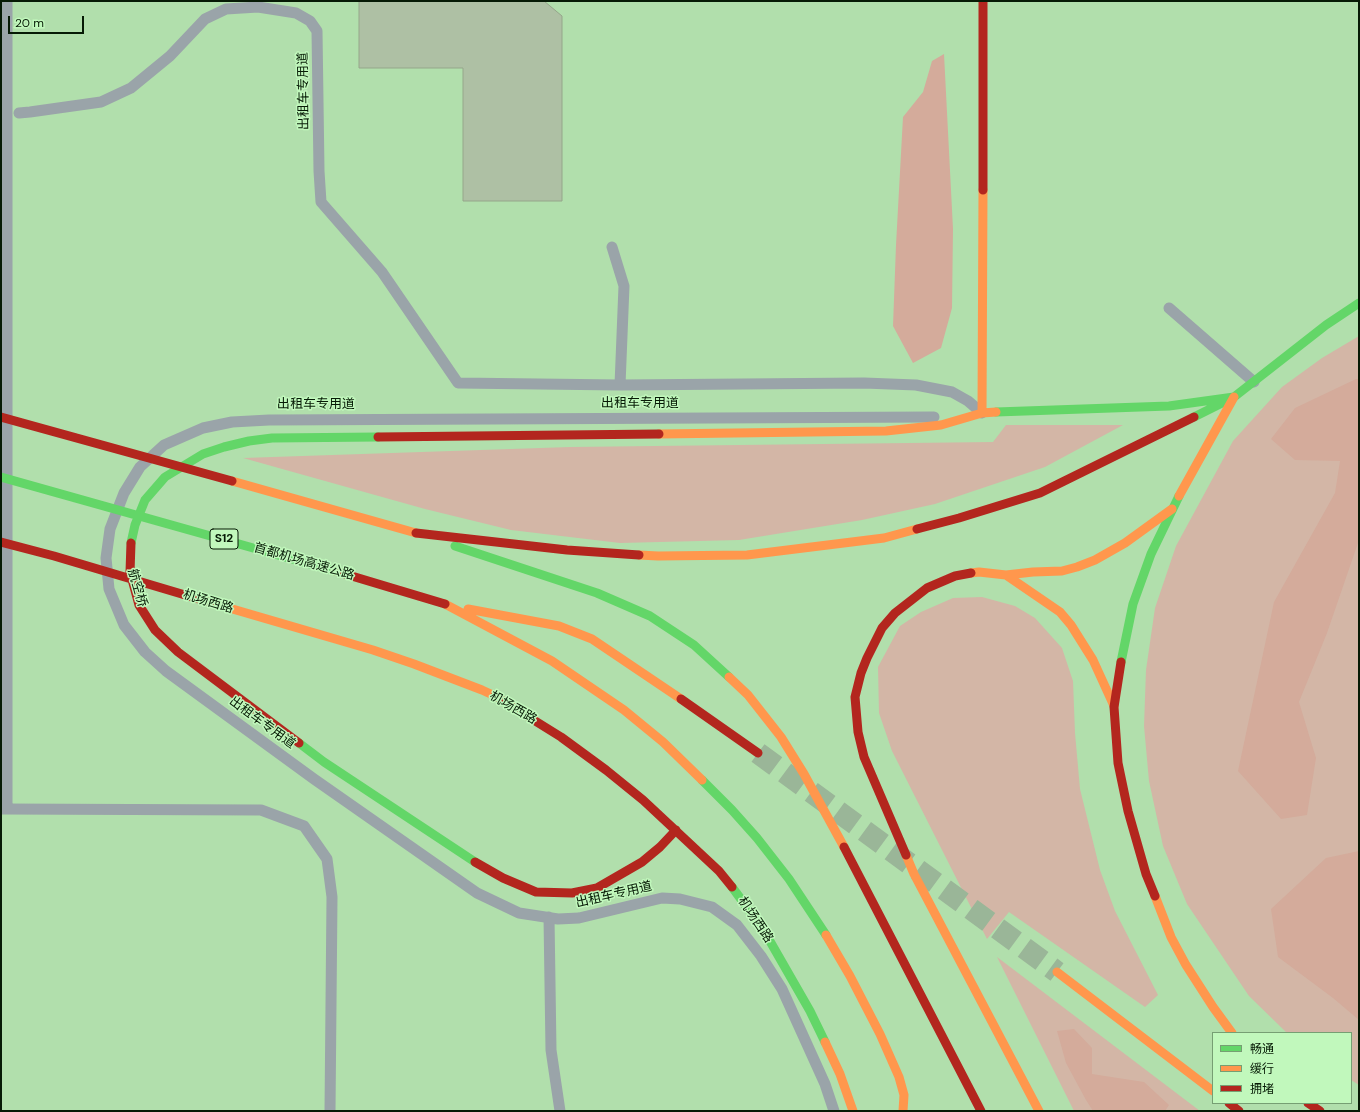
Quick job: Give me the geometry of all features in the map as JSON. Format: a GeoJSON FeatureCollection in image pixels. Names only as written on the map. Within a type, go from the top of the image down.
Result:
{"type":"FeatureCollection","features":[{"type":"Feature","properties":{"kind":"main road"},"geometry":{"type":"LineString","coordinates":[[982,1],[982,413]]}},
{"type":"Feature","properties":{"kind":"main road"},"geometry":{"type":"LineString","coordinates":[[416,533],[567,550],[658,556],[747,555],[884,538],[959,518],[1040,492],[1121,454],[1234,397],[1326,324],[1359,303]]}},
{"type":"Feature","properties":{"kind":"main road"},"geometry":{"type":"LineString","coordinates":[[1231,1032],[1186,965],[1171,937],[1146,874],[1128,811],[1118,763],[1114,706],[1119,671],[1134,604],[1151,554],[1172,509],[1234,397]]}},
{"type":"Feature","properties":{"kind":"main road","name":"航空桥"},"geometry":{"type":"LineString","coordinates":[[676,830],[660,847],[642,862],[597,888],[572,893],[536,892],[503,878],[465,856],[324,762],[219,681],[178,652],[155,630],[139,605],[130,572],[130,549],[135,525],[145,500],[165,477],[185,464],[224,447],[249,441],[272,438],[886,431],[941,425],[982,413],[1169,406],[1234,397]]}},
{"type":"Feature","properties":{"kind":"main road"},"geometry":{"type":"LineString","coordinates":[[1,417],[290,496],[416,533],[612,599],[650,616],[694,645],[730,677],[763,713],[801,768],[834,827],[981,1111]]}},
{"type":"Feature","properties":{"kind":"main road","name":"首都机场高速公路"},"geometry":{"type":"LineString","coordinates":[[1,477],[292,558],[445,604]]}},
{"type":"Feature","properties":{"kind":"main road"},"geometry":{"type":"LineString","coordinates":[[1039,1111],[914,874],[868,768],[861,745],[856,720],[855,705],[861,673],[869,652],[882,628],[895,613],[915,596],[937,584],[963,574],[979,572],[1006,575],[1062,571],[1095,560],[1125,543],[1172,509]]}},
{"type":"Feature","properties":{"kind":"main road","name":"机场西路"},"geometry":{"type":"LineString","coordinates":[[1,542],[54,556],[373,650],[482,690],[534,719],[606,770],[676,830],[723,876],[753,913],[810,1011],[840,1074],[853,1111]]}},
{"type":"Feature","properties":{"kind":"main road"},"geometry":{"type":"LineString","coordinates":[[1006,575],[1060,612],[1071,625],[1093,660],[1114,706]]}},
{"type":"Feature","properties":{"kind":"main road"},"geometry":{"type":"LineString","coordinates":[[445,604],[559,626],[592,639],[649,676],[758,752]]}},
{"type":"Feature","properties":{"kind":"main road"},"geometry":{"type":"LineString","coordinates":[[445,604],[552,661],[624,710],[663,742],[732,810],[785,873],[814,914],[880,1034],[912,1107]]}},
{"type":"Feature","properties":{"kind":"main road"},"geometry":{"type":"LineString","coordinates":[[1057,972],[1212,1090]]}},
{"type":"Feature","properties":{"kind":"main road"},"geometry":{"type":"LineString","coordinates":[[899,1077],[904,1095],[904,1111]]}},
{"type":"Feature","properties":{"kind":"main road"},"geometry":{"type":"LineString","coordinates":[[1230,1104],[1239,1111]]}},
{"type":"Feature","properties":{"kind":"main road"},"geometry":{"type":"LineString","coordinates":[[1310,1104],[1320,1111]]}},
{"type":"Feature","properties":{"kind":"lane"},"geometry":{"type":"LineString","coordinates":[[7,1],[7,389],[4,809],[262,810],[304,826],[327,859],[332,897],[330,1111]]}},
{"type":"Feature","properties":{"kind":"lane","name":"出租车专用道"},"geometry":{"type":"LineString","coordinates":[[19,112],[30,112],[101,102],[131,88],[170,56],[205,19],[226,9],[258,7],[296,13],[310,21],[317,31],[319,171],[321,202],[382,272],[458,383],[620,385],[916,385],[952,392],[968,400],[982,413]]}},
{"type":"Feature","properties":{"kind":"lane"},"geometry":{"type":"LineString","coordinates":[[612,247],[624,286],[620,385]]}},
{"type":"Feature","properties":{"kind":"lane"},"geometry":{"type":"LineString","coordinates":[[1169,308],[1254,382]]}},
{"type":"Feature","properties":{"kind":"lane","name":"出租车专用道"},"geometry":{"type":"LineString","coordinates":[[834,1111],[825,1084],[782,989],[761,956],[737,925],[712,906],[680,899],[662,898],[579,918],[558,919],[519,913],[477,893],[314,779],[166,671],[145,652],[124,625],[109,589],[106,558],[110,529],[124,493],[140,467],[164,445],[204,428],[232,422],[269,420],[945,417],[982,413]]}},
{"type":"Feature","properties":{"kind":"lane"},"geometry":{"type":"LineString","coordinates":[[549,917],[551,1050],[560,1111]]}},
{"type":"Feature","properties":{"kind":"shaded area"},"geometry":{"type":"Polygon","coordinates":[[[1,1],[1359,1],[1359,1111],[1,1111],[1,1]]]}},
{"type":"Feature","properties":{"kind":"shaded area"},"geometry":{"type":"Polygon","coordinates":[[[944,54],[953,229],[952,308],[941,348],[913,363],[893,326],[903,117],[923,92],[932,61],[944,54]]]}},
{"type":"Feature","properties":{"kind":"shaded area"},"geometry":{"type":"Polygon","coordinates":[[[1359,336],[1359,1085],[1352,1081],[1352,1032],[1286,1032],[1249,996],[1187,904],[1163,846],[1149,781],[1144,726],[1146,670],[1155,608],[1176,546],[1233,441],[1282,387],[1322,358],[1359,336]]]}},
{"type":"Feature","properties":{"kind":"shaded area"},"geometry":{"type":"Polygon","coordinates":[[[1356,379],[1359,379],[1359,540],[1327,633],[1299,702],[1316,758],[1307,815],[1281,819],[1238,771],[1274,602],[1335,493],[1340,461],[1295,460],[1271,439],[1295,408],[1356,379]]]}},
{"type":"Feature","properties":{"kind":"shaded area"},"geometry":{"type":"Polygon","coordinates":[[[1006,425],[1123,425],[1045,467],[935,504],[862,520],[739,540],[620,543],[511,530],[425,509],[243,458],[570,447],[993,442],[1006,425]]]}},
{"type":"Feature","properties":{"kind":"shaded area"},"geometry":{"type":"Polygon","coordinates":[[[982,597],[1015,606],[1035,618],[1062,648],[1073,681],[1075,733],[1080,789],[1100,870],[1115,911],[1158,995],[1145,1007],[1009,912],[987,939],[892,751],[879,713],[878,667],[900,626],[921,612],[953,598],[982,597]]]}},
{"type":"Feature","properties":{"kind":"shaded area"},"geometry":{"type":"Polygon","coordinates":[[[1359,851],[1359,1020],[1333,998],[1278,957],[1271,909],[1326,858],[1359,851]]]}},
{"type":"Feature","properties":{"kind":"shaded area"},"geometry":{"type":"Polygon","coordinates":[[[997,957],[1200,1111],[1074,1111],[997,957]]]}},
{"type":"Feature","properties":{"kind":"shaded area"},"geometry":{"type":"Polygon","coordinates":[[[1074,1029],[1092,1048],[1092,1074],[1144,1082],[1169,1105],[1165,1111],[1093,1111],[1066,1063],[1057,1031],[1074,1029]]]}},
{"type":"Feature","properties":{"kind":"building"},"geometry":{"type":"Polygon","coordinates":[[[359,1],[544,1],[562,16],[562,201],[463,201],[463,68],[359,68],[359,1]]]}},
{"type":"Feature","properties":{"kind":"tunnel"},"geometry":{"type":"LineString","coordinates":[[758,753],[1057,972]]}},
{"type":"Feature","properties":{"kind":"traffic: fast"},"geometry":{"type":"LineString","coordinates":[[1194,417],[1234,397],[1326,325],[1359,303]]}},
{"type":"Feature","properties":{"kind":"traffic: fast"},"geometry":{"type":"LineString","coordinates":[[996,412],[1169,406],[1234,397]]}},
{"type":"Feature","properties":{"kind":"traffic: fast"},"geometry":{"type":"LineString","coordinates":[[131,543],[135,525],[145,500],[165,477],[203,454],[249,441],[272,438],[378,437]]}},
{"type":"Feature","properties":{"kind":"traffic: fast"},"geometry":{"type":"LineString","coordinates":[[1,477],[335,571]]}},
{"type":"Feature","properties":{"kind":"traffic: fast"},"geometry":{"type":"LineString","coordinates":[[1121,662],[1133,604],[1151,554],[1179,496]]}},
{"type":"Feature","properties":{"kind":"traffic: fast"},"geometry":{"type":"LineString","coordinates":[[455,546],[597,593],[650,616],[694,645],[729,677]]}},
{"type":"Feature","properties":{"kind":"traffic: fast"},"geometry":{"type":"LineString","coordinates":[[299,743],[324,762],[475,862]]}},
{"type":"Feature","properties":{"kind":"traffic: fast"},"geometry":{"type":"LineString","coordinates":[[702,780],[757,838],[789,879],[826,935]]}},
{"type":"Feature","properties":{"kind":"traffic: fast"},"geometry":{"type":"LineString","coordinates":[[732,887],[763,929],[810,1011],[825,1042]]}},
{"type":"Feature","properties":{"kind":"traffic: slow"},"geometry":{"type":"LineString","coordinates":[[982,413],[983,190]]}},
{"type":"Feature","properties":{"kind":"traffic: slow"},"geometry":{"type":"LineString","coordinates":[[1179,496],[1234,397]]}},
{"type":"Feature","properties":{"kind":"traffic: slow"},"geometry":{"type":"LineString","coordinates":[[659,434],[886,431],[941,425],[982,413],[996,412]]}},
{"type":"Feature","properties":{"kind":"traffic: slow"},"geometry":{"type":"LineString","coordinates":[[232,481],[416,533]]}},
{"type":"Feature","properties":{"kind":"traffic: slow"},"geometry":{"type":"LineString","coordinates":[[971,573],[979,572],[1006,575],[1062,571],[1077,567],[1095,560],[1125,543],[1172,509]]}},
{"type":"Feature","properties":{"kind":"traffic: slow"},"geometry":{"type":"LineString","coordinates":[[639,555],[747,555],[884,538],[917,529]]}},
{"type":"Feature","properties":{"kind":"traffic: slow"},"geometry":{"type":"LineString","coordinates":[[1006,575],[1060,612],[1071,625],[1093,660],[1114,706]]}},
{"type":"Feature","properties":{"kind":"traffic: slow"},"geometry":{"type":"LineString","coordinates":[[212,603],[373,650],[414,664],[495,696]]}},
{"type":"Feature","properties":{"kind":"traffic: slow"},"geometry":{"type":"LineString","coordinates":[[445,604],[552,661],[624,710],[663,742],[702,780]]}},
{"type":"Feature","properties":{"kind":"traffic: slow"},"geometry":{"type":"LineString","coordinates":[[468,609],[559,626],[592,639],[681,699]]}},
{"type":"Feature","properties":{"kind":"traffic: slow"},"geometry":{"type":"LineString","coordinates":[[729,677],[748,695],[781,737],[804,774],[844,847]]}},
{"type":"Feature","properties":{"kind":"traffic: slow"},"geometry":{"type":"LineString","coordinates":[[906,855],[914,874],[1039,1111]]}},
{"type":"Feature","properties":{"kind":"traffic: slow"},"geometry":{"type":"LineString","coordinates":[[1155,896],[1171,937],[1186,965],[1231,1032]]}},
{"type":"Feature","properties":{"kind":"traffic: slow"},"geometry":{"type":"LineString","coordinates":[[826,935],[850,976],[880,1034],[899,1077],[904,1095],[903,1111]]}},
{"type":"Feature","properties":{"kind":"traffic: slow"},"geometry":{"type":"LineString","coordinates":[[1057,972],[1212,1090]]}},
{"type":"Feature","properties":{"kind":"traffic: slow"},"geometry":{"type":"LineString","coordinates":[[825,1042],[840,1074],[853,1111]]}},
{"type":"Feature","properties":{"kind":"traffic: jam"},"geometry":{"type":"LineString","coordinates":[[983,1],[983,190]]}},
{"type":"Feature","properties":{"kind":"traffic: jam"},"geometry":{"type":"LineString","coordinates":[[1,417],[232,481]]}},
{"type":"Feature","properties":{"kind":"traffic: jam"},"geometry":{"type":"LineString","coordinates":[[917,529],[959,518],[1040,493],[1194,417]]}},
{"type":"Feature","properties":{"kind":"traffic: jam"},"geometry":{"type":"LineString","coordinates":[[378,437],[659,434]]}},
{"type":"Feature","properties":{"kind":"traffic: jam"},"geometry":{"type":"LineString","coordinates":[[416,533],[567,550],[639,555]]}},
{"type":"Feature","properties":{"kind":"traffic: jam"},"geometry":{"type":"LineString","coordinates":[[1,542],[54,556],[212,603]]}},
{"type":"Feature","properties":{"kind":"traffic: jam"},"geometry":{"type":"LineString","coordinates":[[131,543],[130,572],[139,605],[155,630],[178,652],[299,743]]}},
{"type":"Feature","properties":{"kind":"traffic: jam"},"geometry":{"type":"LineString","coordinates":[[335,571],[445,604]]}},
{"type":"Feature","properties":{"kind":"traffic: jam"},"geometry":{"type":"LineString","coordinates":[[906,855],[864,757],[858,732],[855,697],[861,673],[867,658],[882,628],[895,613],[927,588],[955,576],[971,573]]}},
{"type":"Feature","properties":{"kind":"traffic: jam"},"geometry":{"type":"LineString","coordinates":[[1121,662],[1114,707],[1118,763],[1128,811],[1146,874],[1155,896]]}},
{"type":"Feature","properties":{"kind":"traffic: jam"},"geometry":{"type":"LineString","coordinates":[[495,696],[561,737],[606,770],[643,800],[719,871],[732,887]]}},
{"type":"Feature","properties":{"kind":"traffic: jam"},"geometry":{"type":"LineString","coordinates":[[681,699],[758,753]]}},
{"type":"Feature","properties":{"kind":"traffic: jam"},"geometry":{"type":"LineString","coordinates":[[475,862],[503,878],[536,892],[572,893],[597,888],[642,862],[660,847],[676,830]]}},
{"type":"Feature","properties":{"kind":"traffic: jam"},"geometry":{"type":"LineString","coordinates":[[844,847],[981,1111]]}},
{"type":"Feature","properties":{"kind":"traffic: jam"},"geometry":{"type":"LineString","coordinates":[[1230,1104],[1239,1111]]}},
{"type":"Feature","properties":{"kind":"traffic: jam"},"geometry":{"type":"LineString","coordinates":[[1310,1104],[1320,1111]]}}]}
